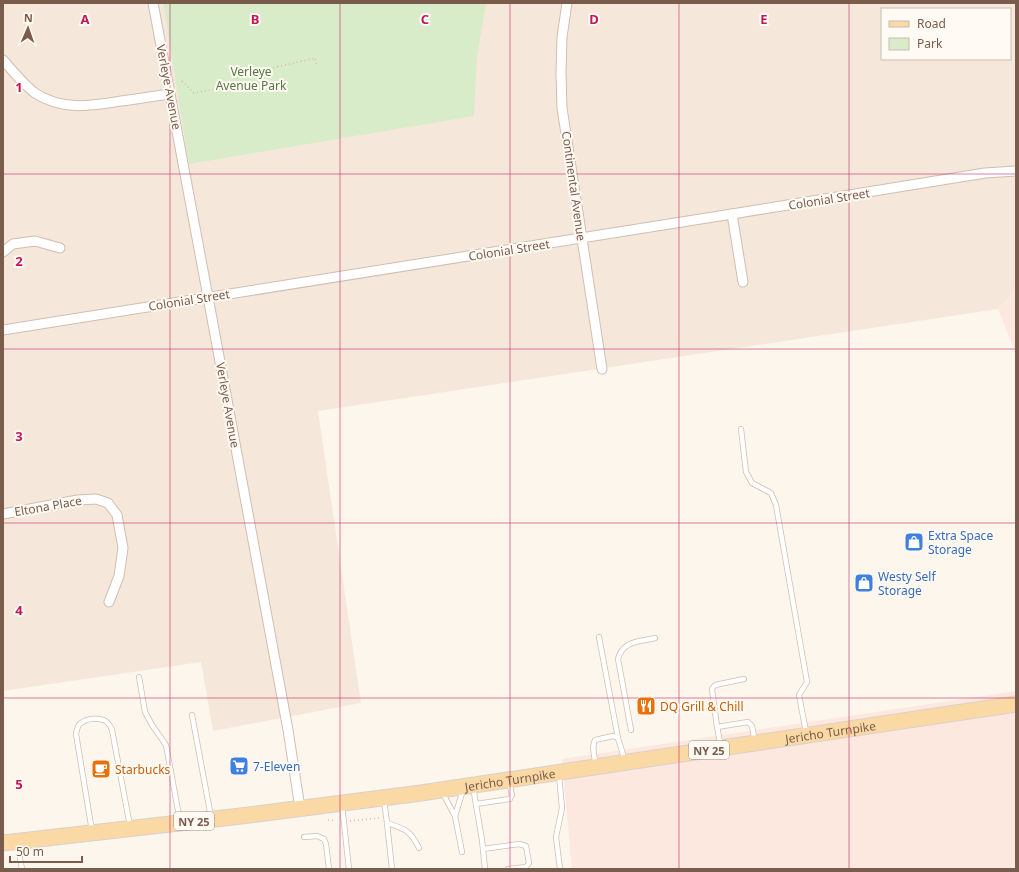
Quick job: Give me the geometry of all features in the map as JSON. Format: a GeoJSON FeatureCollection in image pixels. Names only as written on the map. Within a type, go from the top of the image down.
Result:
{"type":"FeatureCollection","features":[{"type":"Feature","properties":{"kind":"main road","name":"Jericho Turnpike"},"geometry":{"type":"LineString","coordinates":[[10,842],[384,798],[558,774],[1016,704]]}},
{"type":"Feature","properties":{"kind":"street","name":"Verleye Avenue"},"geometry":{"type":"LineString","coordinates":[[153,3],[288,730],[300,808]]}},
{"type":"Feature","properties":{"kind":"street","name":"Continental Avenue"},"geometry":{"type":"LineString","coordinates":[[567,3],[562,37],[562,108],[602,369]]}},
{"type":"Feature","properties":{"kind":"street"},"geometry":{"type":"LineString","coordinates":[[3,60],[34,93],[52,102],[71,106],[91,106],[170,94]]}},
{"type":"Feature","properties":{"kind":"street","name":"Colonial Street"},"geometry":{"type":"LineString","coordinates":[[3,330],[987,173],[1016,171]]}},
{"type":"Feature","properties":{"kind":"street"},"geometry":{"type":"LineString","coordinates":[[732,214],[743,282]]}},
{"type":"Feature","properties":{"kind":"street"},"geometry":{"type":"LineString","coordinates":[[3,252],[13,244],[35,241],[60,248]]}},
{"type":"Feature","properties":{"kind":"street","name":"Eltona Place"},"geometry":{"type":"LineString","coordinates":[[3,514],[78,500],[96,499],[108,503],[118,515],[123,548],[119,576],[109,602]]}},
{"type":"Feature","properties":{"kind":"lane"},"geometry":{"type":"LineString","coordinates":[[741,429],[746,472],[752,483],[770,493],[776,505],[807,682],[799,695],[807,736]]}},
{"type":"Feature","properties":{"kind":"lane"},"geometry":{"type":"LineString","coordinates":[[599,638],[618,738],[625,763]]}},
{"type":"Feature","properties":{"kind":"lane"},"geometry":{"type":"LineString","coordinates":[[631,730],[618,659],[623,648],[628,644],[656,638]]}},
{"type":"Feature","properties":{"kind":"lane"},"geometry":{"type":"LineString","coordinates":[[139,677],[145,712],[166,745],[180,823]]}},
{"type":"Feature","properties":{"kind":"lane"},"geometry":{"type":"LineString","coordinates":[[721,748],[712,689],[714,685],[744,679]]}},
{"type":"Feature","properties":{"kind":"lane"},"geometry":{"type":"LineString","coordinates":[[192,715],[211,819]]}},
{"type":"Feature","properties":{"kind":"lane"},"geometry":{"type":"LineString","coordinates":[[92,833],[76,734],[77,728],[81,723],[88,719],[99,719],[106,721],[112,730],[130,828]]}},
{"type":"Feature","properties":{"kind":"lane"},"geometry":{"type":"LineString","coordinates":[[717,727],[748,722],[753,729],[755,744]]}},
{"type":"Feature","properties":{"kind":"lane"},"geometry":{"type":"LineString","coordinates":[[596,767],[593,746],[595,740],[613,736],[618,738]]}},
{"type":"Feature","properties":{"kind":"lane"},"geometry":{"type":"LineString","coordinates":[[558,774],[562,808],[556,837],[560,869]]}},
{"type":"Feature","properties":{"kind":"lane"},"geometry":{"type":"LineString","coordinates":[[476,804],[510,799],[512,795],[509,780]]}},
{"type":"Feature","properties":{"kind":"lane"},"geometry":{"type":"LineString","coordinates":[[468,786],[476,804],[485,869]]}},
{"type":"Feature","properties":{"kind":"lane"},"geometry":{"type":"LineString","coordinates":[[455,816],[468,786]]}},
{"type":"Feature","properties":{"kind":"lane"},"geometry":{"type":"LineString","coordinates":[[442,790],[455,816],[462,852]]}},
{"type":"Feature","properties":{"kind":"lane"},"geometry":{"type":"LineString","coordinates":[[384,798],[392,869]]}},
{"type":"Feature","properties":{"kind":"lane"},"geometry":{"type":"LineString","coordinates":[[342,803],[349,869]]}},
{"type":"Feature","properties":{"kind":"lane"},"geometry":{"type":"LineString","coordinates":[[387,823],[404,829],[410,833],[414,837],[419,848]]}},
{"type":"Feature","properties":{"kind":"lane"},"geometry":{"type":"LineString","coordinates":[[304,837],[317,836],[324,839],[329,869]]}},
{"type":"Feature","properties":{"kind":"lane"},"geometry":{"type":"LineString","coordinates":[[10,842],[22,869]]}},
{"type":"Feature","properties":{"kind":"lane"},"geometry":{"type":"LineString","coordinates":[[483,849],[519,844],[526,846],[528,862],[526,867],[508,869]]}},
{"type":"Feature","properties":{"kind":"path"},"geometry":{"type":"LineString","coordinates":[[182,81],[194,93],[238,85],[237,76],[315,58],[317,67]]}},
{"type":"Feature","properties":{"kind":"path"},"geometry":{"type":"LineString","coordinates":[[328,820],[344,821],[379,818]]}},
{"type":"Feature","properties":{"kind":"shaded area"},"geometry":{"type":"Polygon","coordinates":[[[3,3],[1016,3],[1016,289],[998,309],[318,411],[361,703],[213,731],[201,662],[3,691],[3,3]]]}},
{"type":"Feature","properties":{"kind":"shaded area"},"geometry":{"type":"Polygon","coordinates":[[[1016,289],[1016,354],[998,309],[1016,289]]]}},
{"type":"Feature","properties":{"kind":"shaded area"},"geometry":{"type":"Polygon","coordinates":[[[1016,691],[1016,869],[572,869],[562,759],[1016,691]]]}},
{"type":"Feature","properties":{"kind":"green space","name":"Verleye Avenue Park"},"geometry":{"type":"Polygon","coordinates":[[[163,3],[486,3],[477,57],[474,116],[189,164],[163,3]]]}},
{"type":"Feature","properties":{"kind":"place","name":"Extra Space Storage"},"geometry":{"type":"Point","coordinates":[914,542]}},
{"type":"Feature","properties":{"kind":"place","name":"Westy Self Storage"},"geometry":{"type":"Point","coordinates":[864,583]}},
{"type":"Feature","properties":{"kind":"place","name":"DQ Grill & Chill"},"geometry":{"type":"Point","coordinates":[646,706]}},
{"type":"Feature","properties":{"kind":"place","name":"7-Eleven"},"geometry":{"type":"Point","coordinates":[239,766]}},
{"type":"Feature","properties":{"kind":"place","name":"Starbucks"},"geometry":{"type":"Point","coordinates":[101,769]}}]}
